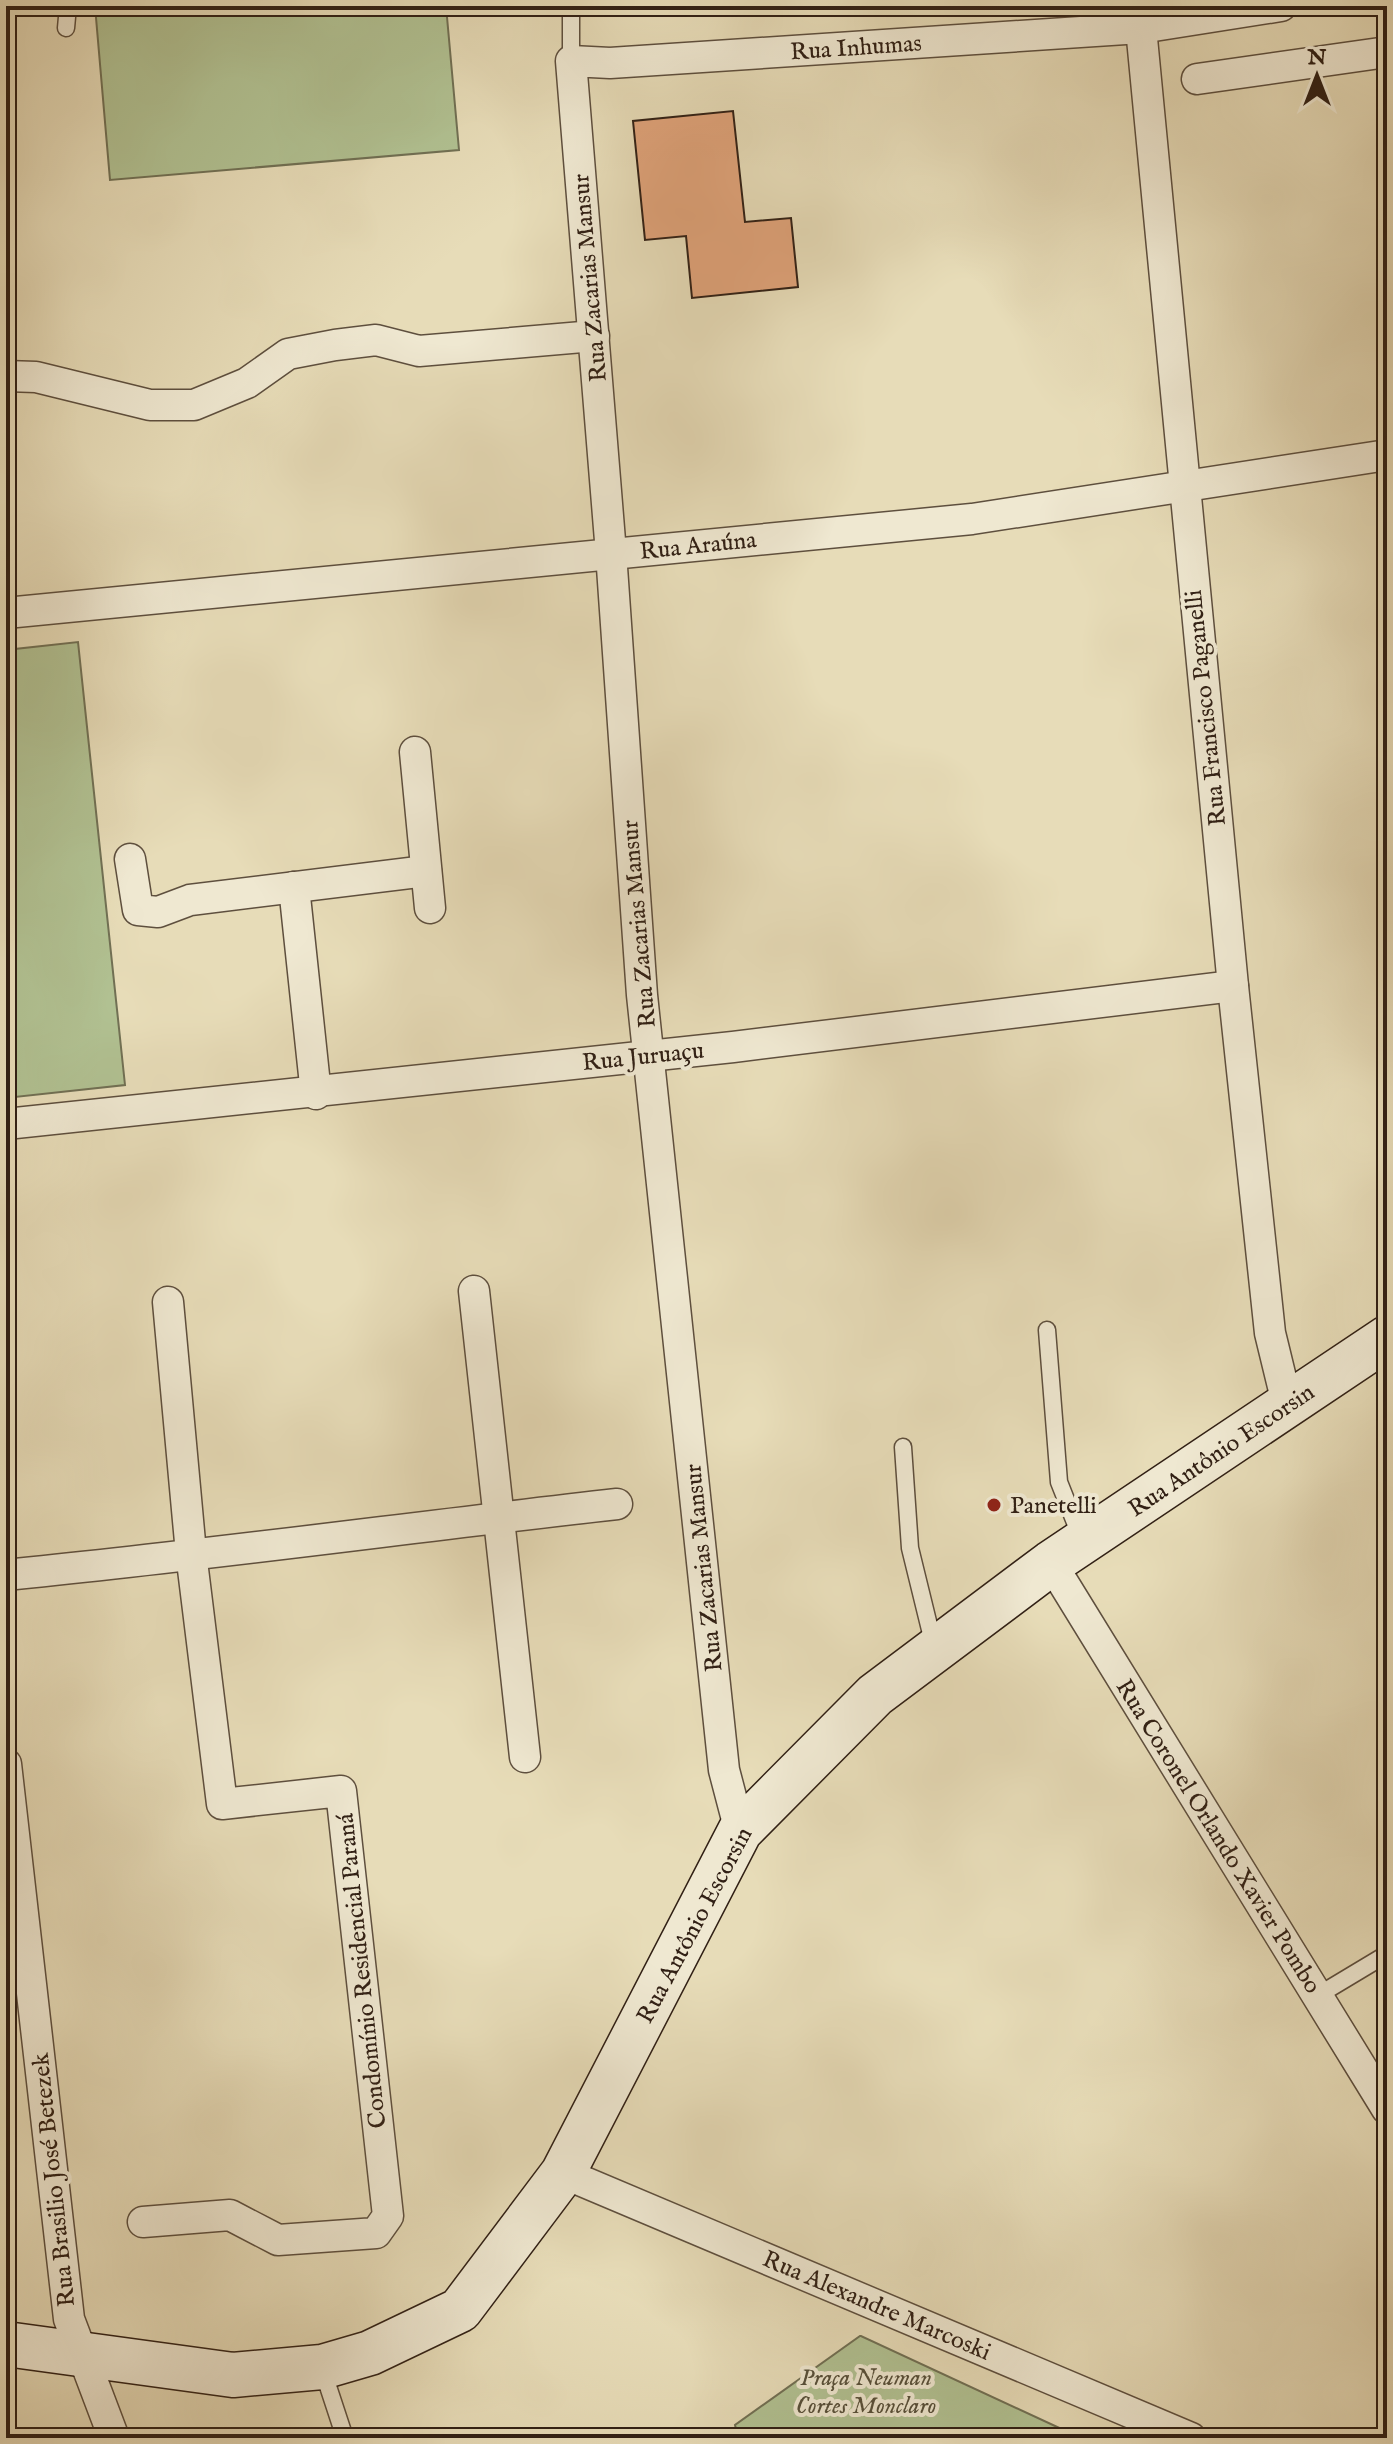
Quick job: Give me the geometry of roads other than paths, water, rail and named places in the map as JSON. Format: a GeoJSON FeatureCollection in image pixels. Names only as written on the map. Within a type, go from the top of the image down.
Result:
{"type":"FeatureCollection","features":[{"type":"Feature","properties":{"kind":"main road","name":"Rua Antônio Escorsin"},"geometry":{"type":"LineString","coordinates":[[6,2344],[233,2375],[322,2367],[370,2353],[460,2310],[563,2173],[740,1831],[875,1695],[1067,1552],[1387,1338]]}},
{"type":"Feature","properties":{"kind":"street","name":"Rua Inhumas"},"geometry":{"type":"LineString","coordinates":[[571,61],[610,63],[1281,6]]}},
{"type":"Feature","properties":{"kind":"street","name":"Rua Francisco Paganelli"},"geometry":{"type":"LineString","coordinates":[[1140,17],[1233,986],[1270,1333],[1288,1407]]}},
{"type":"Feature","properties":{"kind":"street"},"geometry":{"type":"LineString","coordinates":[[1197,79],[1387,52]]}},
{"type":"Feature","properties":{"kind":"street","name":"Rua Zacarias Mansur"},"geometry":{"type":"LineString","coordinates":[[571,61],[611,553],[642,995],[724,1770],[740,1831]]}},
{"type":"Feature","properties":{"kind":"street"},"geometry":{"type":"LineString","coordinates":[[6,376],[36,377],[150,405],[194,405],[247,383],[288,354],[335,345],[376,340],[419,351],[594,336]]}},
{"type":"Feature","properties":{"kind":"street","name":"Rua Araúna"},"geometry":{"type":"LineString","coordinates":[[6,613],[972,519],[1387,455]]}},
{"type":"Feature","properties":{"kind":"street"},"geometry":{"type":"LineString","coordinates":[[415,752],[430,908]]}},
{"type":"Feature","properties":{"kind":"street"},"geometry":{"type":"LineString","coordinates":[[130,859],[138,910],[158,912],[190,900],[426,871]]}},
{"type":"Feature","properties":{"kind":"street"},"geometry":{"type":"LineString","coordinates":[[294,887],[316,1094]]}},
{"type":"Feature","properties":{"kind":"street","name":"Rua Juruaçu"},"geometry":{"type":"LineString","coordinates":[[6,1124],[316,1094],[1233,986]]}},
{"type":"Feature","properties":{"kind":"street"},"geometry":{"type":"LineString","coordinates":[[474,1291],[525,1757]]}},
{"type":"Feature","properties":{"kind":"street","name":"Condomínio Residencial Paraná"},"geometry":{"type":"LineString","coordinates":[[143,2222],[230,2215],[278,2240],[376,2233],[388,2216],[341,1791],[222,1804],[191,1553],[168,1302]]}},
{"type":"Feature","properties":{"kind":"street"},"geometry":{"type":"LineString","coordinates":[[6,1575],[143,1562],[191,1553],[617,1504]]}},
{"type":"Feature","properties":{"kind":"street","name":"Rua Coronel Orlando Xavier Pombo"},"geometry":{"type":"LineString","coordinates":[[1067,1552],[1317,1996],[1387,2109]]}},
{"type":"Feature","properties":{"kind":"street","name":"Rua Brasilio José Betezek"},"geometry":{"type":"LineString","coordinates":[[6,1764],[69,2319],[114,2438]]}},
{"type":"Feature","properties":{"kind":"street","name":"Rua Alexandre Marcoski"},"geometry":{"type":"LineString","coordinates":[[563,2173],[1191,2438]]}},
{"type":"Feature","properties":{"kind":"lane"},"geometry":{"type":"LineString","coordinates":[[66,28],[68,6]]}},
{"type":"Feature","properties":{"kind":"lane","name":"Rua Zacarias Mansur"},"geometry":{"type":"LineString","coordinates":[[571,10],[571,61]]}},
{"type":"Feature","properties":{"kind":"lane"},"geometry":{"type":"LineString","coordinates":[[1047,1330],[1067,1552]]}},
{"type":"Feature","properties":{"kind":"lane"},"geometry":{"type":"LineString","coordinates":[[903,1447],[910,1548],[935,1650]]}},
{"type":"Feature","properties":{"kind":"lane"},"geometry":{"type":"LineString","coordinates":[[1317,1996],[1387,1954]]}},
{"type":"Feature","properties":{"kind":"lane"},"geometry":{"type":"LineString","coordinates":[[322,2367],[345,2438]]}},
{"type":"Feature","properties":{"kind":"place","name":"Panetelli"},"geometry":{"type":"Point","coordinates":[994,1505]}},
{"type":"Feature","properties":{"kind":"park label","name":"Praça Neuman Cortes Monclaro"},"geometry":{"type":"Point","coordinates":[866,2391]}}]}
